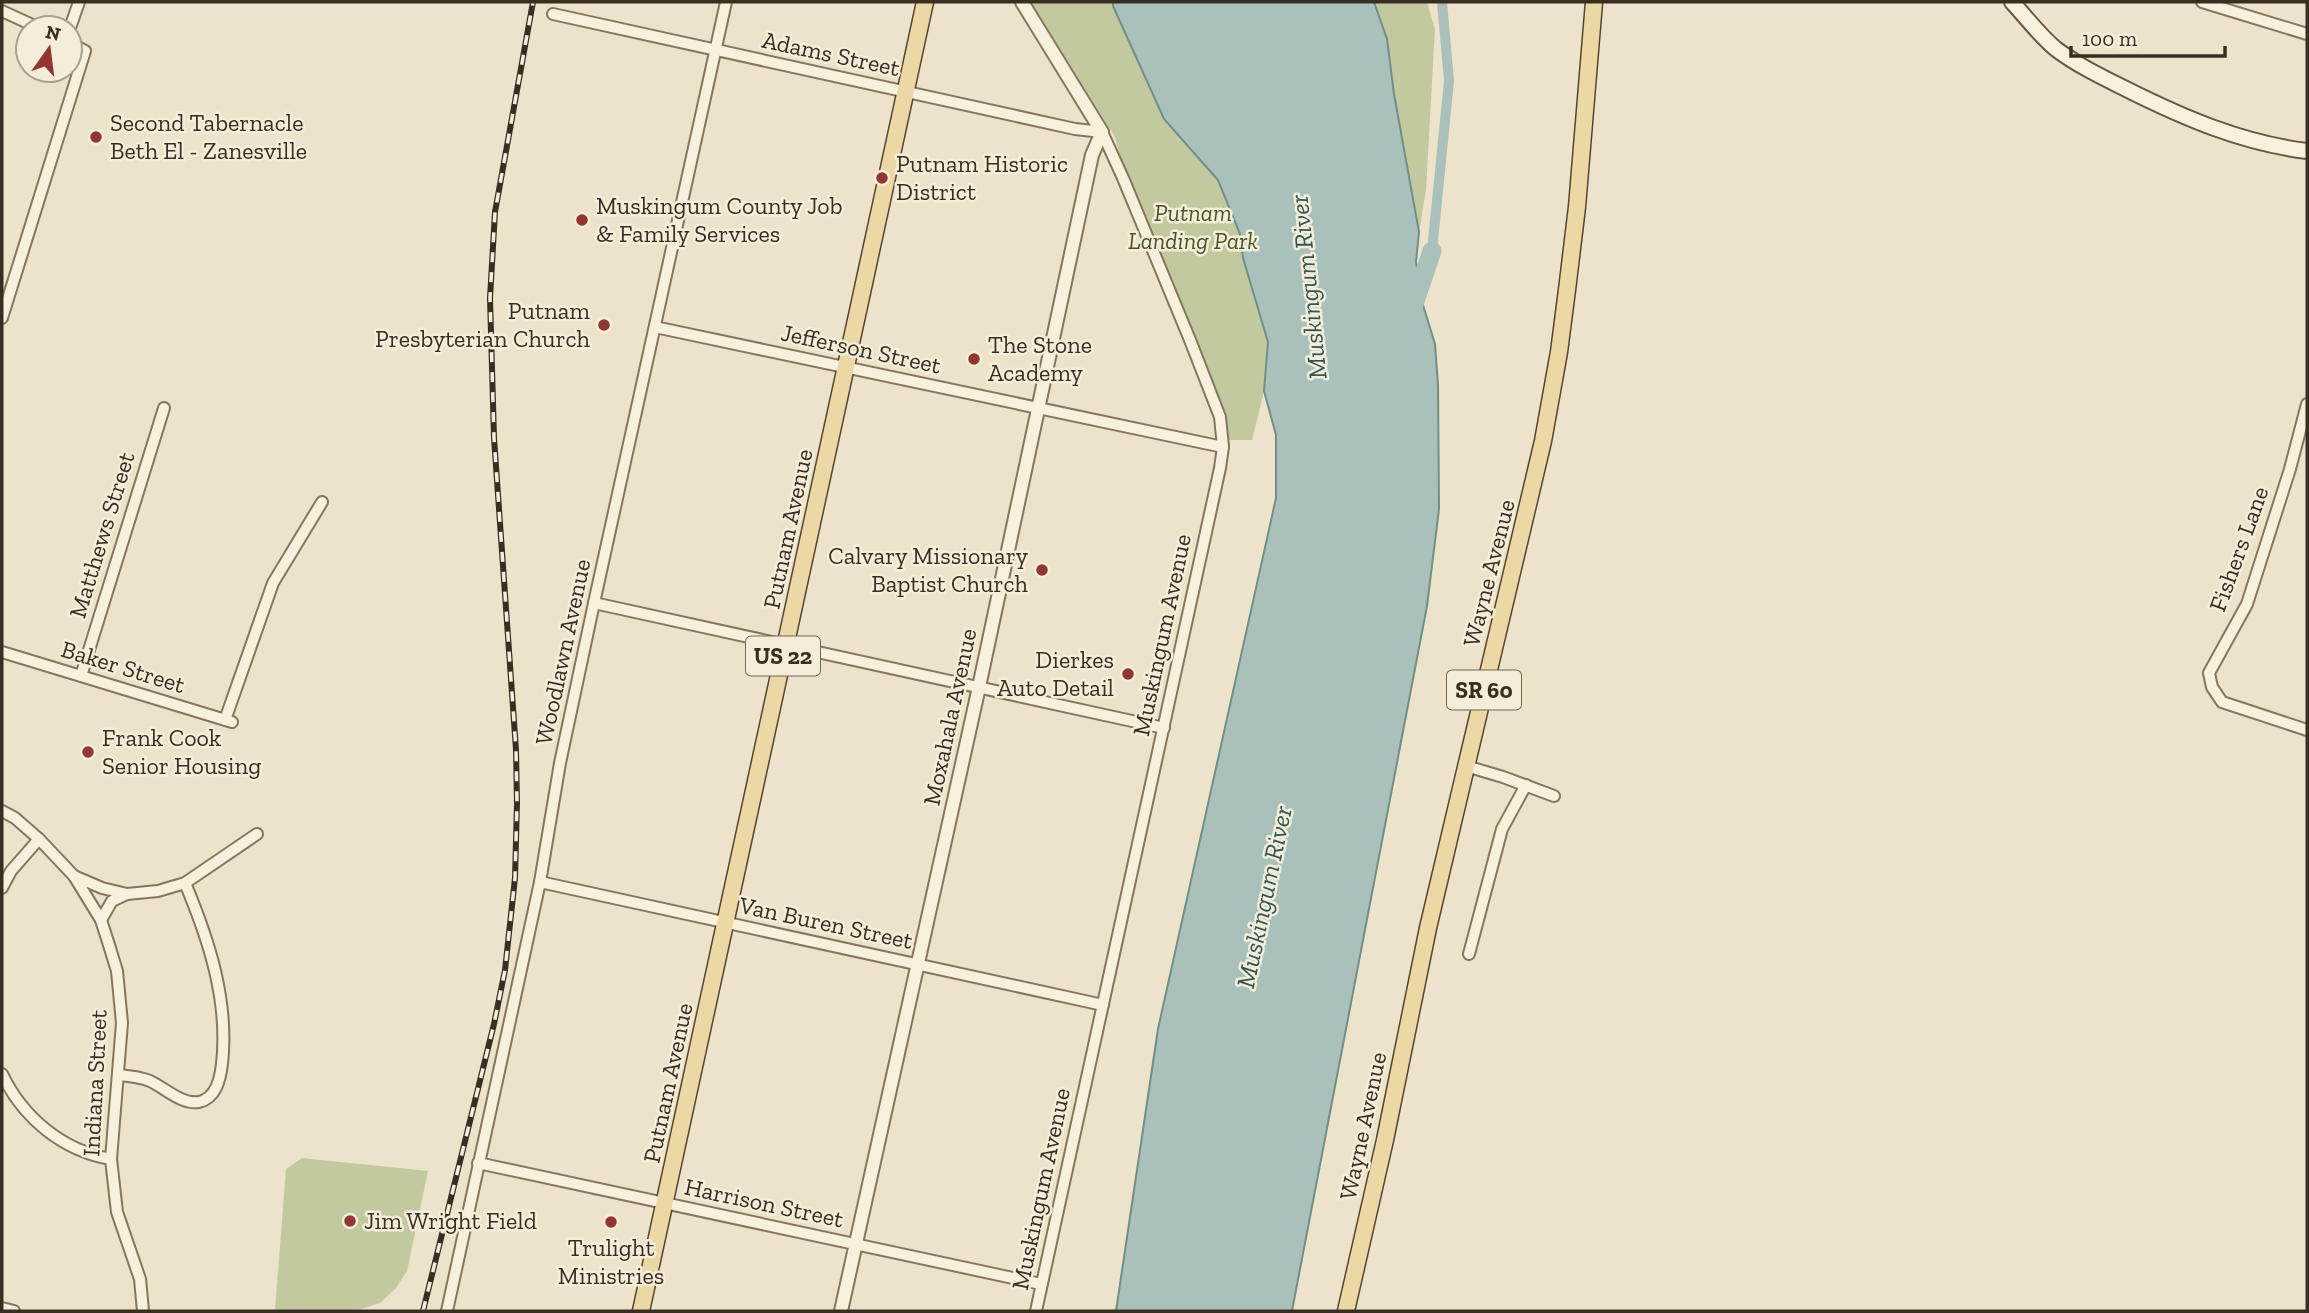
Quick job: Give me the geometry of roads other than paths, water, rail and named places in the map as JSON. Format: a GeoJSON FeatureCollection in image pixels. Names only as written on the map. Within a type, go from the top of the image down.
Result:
{"type":"FeatureCollection","features":[{"type":"Feature","properties":{"kind":"main road","name":"Putnam Avenue"},"geometry":{"type":"LineString","coordinates":[[641,1311],[925,2]]}},
{"type":"Feature","properties":{"kind":"main road","name":"Wayne Avenue"},"geometry":{"type":"LineString","coordinates":[[1346,1311],[1385,1140],[1428,928],[1533,486],[1559,352],[1577,207],[1594,2]]}},
{"type":"Feature","properties":{"kind":"main road"},"geometry":{"type":"LineString","coordinates":[[2012,2],[2054,48],[2104,78],[2214,129],[2307,152]]}},
{"type":"Feature","properties":{"kind":"street","name":"Woodlawn Avenue"},"geometry":{"type":"LineString","coordinates":[[447,1311],[540,882],[560,763],[594,603],[726,2]]}},
{"type":"Feature","properties":{"kind":"street","name":"Muskingum Avenue"},"geometry":{"type":"LineString","coordinates":[[1022,2],[1101,132],[1220,417],[1223,447],[1036,1311]]}},
{"type":"Feature","properties":{"kind":"street"},"geometry":{"type":"LineString","coordinates":[[2202,2],[2307,34]]}},
{"type":"Feature","properties":{"kind":"street","name":"Adams Street"},"geometry":{"type":"LineString","coordinates":[[553,14],[1075,129],[1101,132]]}},
{"type":"Feature","properties":{"kind":"street"},"geometry":{"type":"LineString","coordinates":[[2,318],[75,84]]}},
{"type":"Feature","properties":{"kind":"street","name":"Moxahala Avenue"},"geometry":{"type":"LineString","coordinates":[[841,1311],[979,687],[1092,155],[1101,132]]}},
{"type":"Feature","properties":{"kind":"street","name":"Jefferson Street"},"geometry":{"type":"LineString","coordinates":[[655,327],[1223,447]]}},
{"type":"Feature","properties":{"kind":"street","name":"Fishers Lane"},"geometry":{"type":"LineString","coordinates":[[2307,404],[2290,469],[2247,604],[2209,673],[2211,687],[2222,702],[2307,730]]}},
{"type":"Feature","properties":{"kind":"street","name":"Matthews Street"},"geometry":{"type":"LineString","coordinates":[[81,676],[164,408]]}},
{"type":"Feature","properties":{"kind":"street","name":"Baker Street"},"geometry":{"type":"LineString","coordinates":[[2,652],[228,721],[273,583],[322,502]]}},
{"type":"Feature","properties":{"kind":"street"},"geometry":{"type":"LineString","coordinates":[[594,603],[1164,727]]}},
{"type":"Feature","properties":{"kind":"street"},"geometry":{"type":"LineString","coordinates":[[1466,766],[1554,796]]}},
{"type":"Feature","properties":{"kind":"street"},"geometry":{"type":"LineString","coordinates":[[1469,954],[1502,829],[1526,785]]}},
{"type":"Feature","properties":{"kind":"street","name":"Indiana Street"},"geometry":{"type":"LineString","coordinates":[[2,811],[15,818],[39,839],[74,876],[101,920],[117,971],[122,1023],[111,1159],[117,1212],[140,1279],[143,1311]]}},
{"type":"Feature","properties":{"kind":"street"},"geometry":{"type":"LineString","coordinates":[[74,876],[102,888],[127,894],[158,891],[185,883],[257,834]]}},
{"type":"Feature","properties":{"kind":"street"},"geometry":{"type":"LineString","coordinates":[[2,888],[11,871],[39,839]]}},
{"type":"Feature","properties":{"kind":"street","name":"Van Buren Street"},"geometry":{"type":"LineString","coordinates":[[540,882],[1103,1005]]}},
{"type":"Feature","properties":{"kind":"street"},"geometry":{"type":"LineString","coordinates":[[119,1075],[136,1076],[150,1081],[195,1103],[211,1096],[218,1082],[224,1036],[217,978],[201,921],[185,883]]}},
{"type":"Feature","properties":{"kind":"street"},"geometry":{"type":"LineString","coordinates":[[101,920],[112,901],[127,894]]}},
{"type":"Feature","properties":{"kind":"street"},"geometry":{"type":"LineString","coordinates":[[2,1074],[20,1103],[54,1136],[77,1150],[111,1159]]}},
{"type":"Feature","properties":{"kind":"street","name":"Harrison Street"},"geometry":{"type":"LineString","coordinates":[[478,1163],[1041,1284]]}},
{"type":"Feature","properties":{"kind":"street"},"geometry":{"type":"LineString","coordinates":[[2,1308],[14,1311]]}},
{"type":"Feature","properties":{"kind":"water"},"geometry":{"type":"Polygon","coordinates":[[[1113,2],[1374,2],[1387,39],[1419,232],[1416,262],[1423,305],[1435,344],[1439,509],[1427,606],[1292,1311],[1116,1311],[1158,1029],[1276,498],[1276,435],[1264,391],[1268,342],[1243,258],[1240,234],[1218,180],[1164,119],[1113,2]]]}},
{"type":"Feature","properties":{"kind":"waterway"},"geometry":{"type":"LineString","coordinates":[[1432,251],[1449,81],[1442,2]]}},
{"type":"Feature","properties":{"kind":"waterway","name":"Muskingum River"},"geometry":{"type":"LineString","coordinates":[[1412,310],[1432,251]]}},
{"type":"Feature","properties":{"kind":"railway"},"geometry":{"type":"LineString","coordinates":[[423,1311],[494,1024],[505,970],[515,878],[516,750],[494,438],[490,298],[495,212],[533,2]]}},
{"type":"Feature","properties":{"kind":"place","name":"Second Tabernacle Beth El - Zanesville"},"geometry":{"type":"Point","coordinates":[96,137]}},
{"type":"Feature","properties":{"kind":"place","name":"Putnam Historic District"},"geometry":{"type":"Point","coordinates":[882,178]}},
{"type":"Feature","properties":{"kind":"place","name":"Muskingum County Job & Family Services"},"geometry":{"type":"Point","coordinates":[582,220]}},
{"type":"Feature","properties":{"kind":"place","name":"Putnam Presbyterian Church"},"geometry":{"type":"Point","coordinates":[604,325]}},
{"type":"Feature","properties":{"kind":"place","name":"The Stone Academy"},"geometry":{"type":"Point","coordinates":[974,359]}},
{"type":"Feature","properties":{"kind":"place","name":"Calvary Missionary Baptist Church"},"geometry":{"type":"Point","coordinates":[1042,570]}},
{"type":"Feature","properties":{"kind":"place","name":"Dierkes Auto Detail"},"geometry":{"type":"Point","coordinates":[1128,674]}},
{"type":"Feature","properties":{"kind":"place","name":"Frank Cook Senior Housing"},"geometry":{"type":"Point","coordinates":[88,752]}},
{"type":"Feature","properties":{"kind":"place","name":"Jim Wright Field"},"geometry":{"type":"Point","coordinates":[350,1221]}},
{"type":"Feature","properties":{"kind":"place","name":"Trulight Ministries"},"geometry":{"type":"Point","coordinates":[611,1222]}},
{"type":"Feature","properties":{"kind":"park label","name":"Putnam Landing Park"},"geometry":{"type":"Point","coordinates":[1193,227]}}]}
